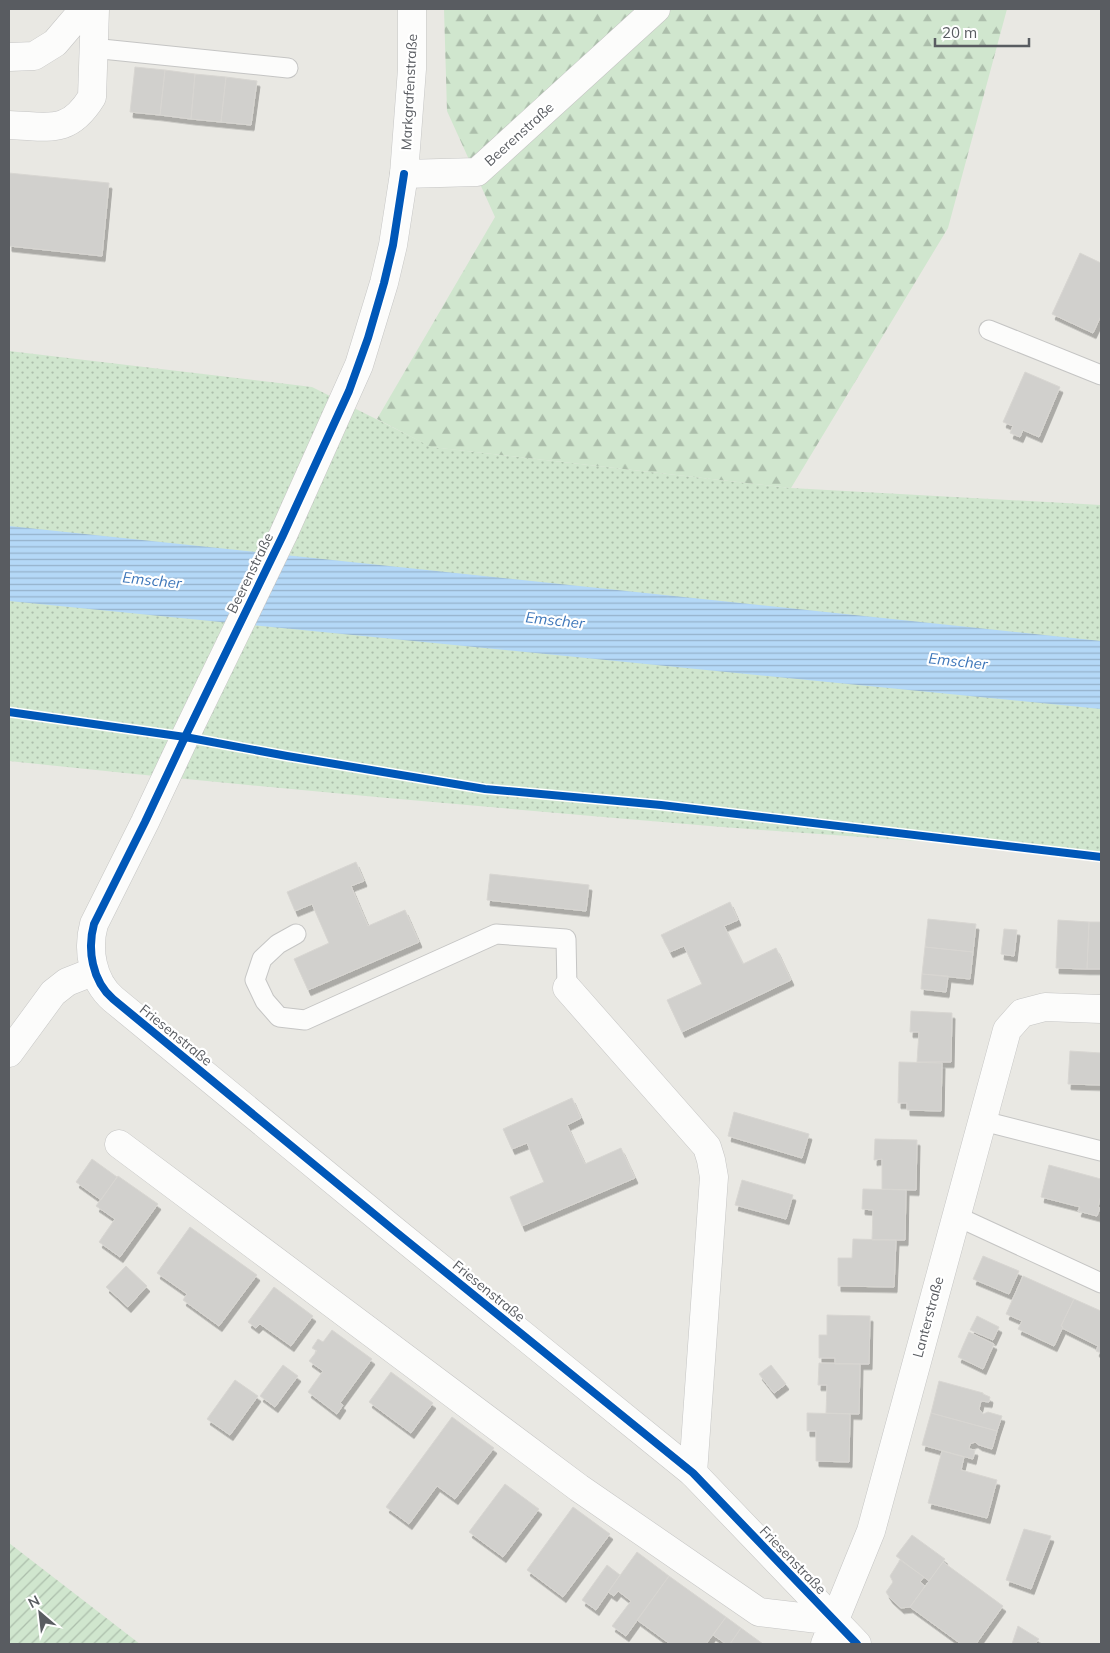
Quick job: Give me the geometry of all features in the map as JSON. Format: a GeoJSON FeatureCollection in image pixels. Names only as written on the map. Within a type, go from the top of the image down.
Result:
{"type":"FeatureCollection","features":[{"type":"Feature","properties":{"kind":"street"},"geometry":{"type":"LineString","coordinates":[[9,57],[34,56],[55,44],[84,9]]}},
{"type":"Feature","properties":{"kind":"street"},"geometry":{"type":"LineString","coordinates":[[9,125],[66,125],[85,109],[92,97],[92,48],[95,9]]}},
{"type":"Feature","properties":{"kind":"street","name":"Markgrafenstraße"},"geometry":{"type":"LineString","coordinates":[[404,174],[412,70],[412,9]]}},
{"type":"Feature","properties":{"kind":"street","name":"Beerenstraße"},"geometry":{"type":"LineString","coordinates":[[94,971],[90,939],[94,924],[283,535],[349,391],[368,338],[392,245],[404,174],[477,172],[656,9]]}},
{"type":"Feature","properties":{"kind":"street"},"geometry":{"type":"LineString","coordinates":[[9,1054],[53,993],[67,982],[94,971]]}},
{"type":"Feature","properties":{"kind":"street","name":"Friesenstraße"},"geometry":{"type":"LineString","coordinates":[[94,971],[113,999],[693,1473],[830,1633],[857,1644]]}},
{"type":"Feature","properties":{"kind":"street"},"geometry":{"type":"LineString","coordinates":[[567,988],[707,1147],[712,1160],[714,1177],[693,1473]]}},
{"type":"Feature","properties":{"kind":"street","name":"Lanterstraße"},"geometry":{"type":"LineString","coordinates":[[830,1633],[871,1531],[1007,1030],[1022,1013],[1045,1007],[1101,1009]]}},
{"type":"Feature","properties":{"kind":"street"},"geometry":{"type":"LineString","coordinates":[[119,1144],[579,1488],[759,1612],[830,1633]]}},
{"type":"Feature","properties":{"kind":"lane"},"geometry":{"type":"LineString","coordinates":[[92,48],[288,68]]}},
{"type":"Feature","properties":{"kind":"lane"},"geometry":{"type":"LineString","coordinates":[[989,330],[1101,375]]}},
{"type":"Feature","properties":{"kind":"lane"},"geometry":{"type":"LineString","coordinates":[[296,934],[278,944],[262,959],[255,980],[265,1001],[279,1017],[305,1020],[496,934],[566,939],[567,988]]}},
{"type":"Feature","properties":{"kind":"lane"},"geometry":{"type":"LineString","coordinates":[[983,1121],[1101,1151]]}},
{"type":"Feature","properties":{"kind":"lane"},"geometry":{"type":"LineString","coordinates":[[956,1216],[1101,1283]]}},
{"type":"Feature","properties":{"kind":"green space"},"geometry":{"type":"Polygon","coordinates":[[[444,9],[1007,9],[948,228],[791,488],[431,447],[377,419],[495,217],[447,111],[444,9]]]}},
{"type":"Feature","properties":{"kind":"green space"},"geometry":{"type":"Polygon","coordinates":[[[9,351],[312,387],[432,447],[791,488],[1101,505],[1101,860],[960,844],[544,812],[276,788],[9,761],[9,351]]]}},
{"type":"Feature","properties":{"kind":"green space"},"geometry":{"type":"Polygon","coordinates":[[[9,1543],[140,1644],[9,1644],[9,1543]]]}},
{"type":"Feature","properties":{"kind":"water","name":"Emscher"},"geometry":{"type":"Polygon","coordinates":[[[9,526],[1101,641],[1101,709],[9,601],[9,526]]]}},
{"type":"Feature","properties":{"kind":"building"},"geometry":{"type":"Polygon","coordinates":[[[135,67],[165,70],[160,115],[130,112],[135,67]]]}},
{"type":"Feature","properties":{"kind":"building"},"geometry":{"type":"Polygon","coordinates":[[[165,70],[195,74],[191,119],[160,115],[165,70]]]}},
{"type":"Feature","properties":{"kind":"building"},"geometry":{"type":"Polygon","coordinates":[[[195,74],[226,77],[221,122],[191,119],[195,74]]]}},
{"type":"Feature","properties":{"kind":"building"},"geometry":{"type":"Polygon","coordinates":[[[226,77],[257,81],[251,125],[221,122],[226,77]]]}},
{"type":"Feature","properties":{"kind":"building"},"geometry":{"type":"Polygon","coordinates":[[[9,173],[109,183],[102,256],[9,246],[9,173]]]}},
{"type":"Feature","properties":{"kind":"building"},"geometry":{"type":"Polygon","coordinates":[[[1080,253],[1101,263],[1101,316],[1093,333],[1052,314],[1080,253]]]}},
{"type":"Feature","properties":{"kind":"building"},"geometry":{"type":"Polygon","coordinates":[[[1025,372],[1060,387],[1039,437],[1023,430],[1020,437],[1010,433],[1013,426],[1003,422],[1025,372]]]}},
{"type":"Feature","properties":{"kind":"building"},"geometry":{"type":"Polygon","coordinates":[[[356,862],[364,881],[351,886],[368,926],[405,910],[419,942],[308,990],[294,959],[329,943],[312,904],[295,911],[287,892],[356,862]]]}},
{"type":"Feature","properties":{"kind":"building"},"geometry":{"type":"Polygon","coordinates":[[[490,874],[589,885],[586,911],[487,900],[490,874]]]}},
{"type":"Feature","properties":{"kind":"building"},"geometry":{"type":"Polygon","coordinates":[[[730,902],[738,920],[724,926],[743,964],[776,948],[791,980],[682,1032],[667,1000],[702,984],[684,946],[670,952],[661,935],[730,902]]]}},
{"type":"Feature","properties":{"kind":"building"},"geometry":{"type":"Polygon","coordinates":[[[928,919],[976,924],[973,952],[925,947],[928,919]]]}},
{"type":"Feature","properties":{"kind":"building"},"geometry":{"type":"Polygon","coordinates":[[[1058,920],[1089,922],[1087,969],[1056,968],[1058,920]]]}},
{"type":"Feature","properties":{"kind":"building"},"geometry":{"type":"Polygon","coordinates":[[[1089,922],[1101,922],[1101,969],[1087,969],[1089,922]]]}},
{"type":"Feature","properties":{"kind":"building"},"geometry":{"type":"Polygon","coordinates":[[[1004,929],[1017,930],[1014,956],[1001,954],[1004,929]]]}},
{"type":"Feature","properties":{"kind":"building"},"geometry":{"type":"Polygon","coordinates":[[[925,947],[973,952],[970,979],[922,974],[925,947]]]}},
{"type":"Feature","properties":{"kind":"building"},"geometry":{"type":"Polygon","coordinates":[[[922,974],[948,976],[946,992],[921,989],[922,974]]]}},
{"type":"Feature","properties":{"kind":"building"},"geometry":{"type":"Polygon","coordinates":[[[911,1011],[952,1013],[951,1062],[917,1062],[919,1032],[910,1032],[911,1011]]]}},
{"type":"Feature","properties":{"kind":"building"},"geometry":{"type":"Polygon","coordinates":[[[1070,1051],[1101,1053],[1101,1085],[1068,1084],[1070,1051]]]}},
{"type":"Feature","properties":{"kind":"building"},"geometry":{"type":"Polygon","coordinates":[[[899,1062],[942,1063],[941,1111],[907,1110],[907,1103],[898,1103],[899,1062]]]}},
{"type":"Feature","properties":{"kind":"building"},"geometry":{"type":"Polygon","coordinates":[[[572,1098],[581,1118],[567,1125],[585,1164],[621,1148],[635,1178],[522,1226],[510,1197],[544,1182],[527,1143],[512,1149],[503,1129],[572,1098]]]}},
{"type":"Feature","properties":{"kind":"building"},"geometry":{"type":"Polygon","coordinates":[[[734,1112],[809,1134],[802,1158],[728,1136],[734,1112]]]}},
{"type":"Feature","properties":{"kind":"building"},"geometry":{"type":"Polygon","coordinates":[[[875,1139],[917,1140],[916,1190],[882,1189],[882,1159],[874,1160],[875,1139]]]}},
{"type":"Feature","properties":{"kind":"building"},"geometry":{"type":"Polygon","coordinates":[[[92,1159],[117,1177],[101,1200],[76,1182],[92,1159]]]}},
{"type":"Feature","properties":{"kind":"building"},"geometry":{"type":"Polygon","coordinates":[[[1049,1165],[1101,1179],[1101,1195],[1098,1207],[1100,1208],[1097,1216],[1078,1211],[1080,1207],[1041,1197],[1049,1165]]]}},
{"type":"Feature","properties":{"kind":"building"},"geometry":{"type":"Polygon","coordinates":[[[118,1176],[158,1204],[120,1257],[99,1242],[115,1219],[96,1206],[118,1176]]]}},
{"type":"Feature","properties":{"kind":"building"},"geometry":{"type":"Polygon","coordinates":[[[742,1180],[793,1195],[786,1219],[735,1205],[742,1180]]]}},
{"type":"Feature","properties":{"kind":"building"},"geometry":{"type":"Polygon","coordinates":[[[863,1189],[906,1190],[905,1240],[872,1240],[873,1210],[862,1209],[863,1189]]]}},
{"type":"Feature","properties":{"kind":"building"},"geometry":{"type":"Polygon","coordinates":[[[190,1227],[257,1275],[219,1326],[183,1300],[187,1294],[157,1273],[190,1227]]]}},
{"type":"Feature","properties":{"kind":"building"},"geometry":{"type":"Polygon","coordinates":[[[853,1239],[896,1240],[894,1287],[838,1286],[838,1258],[852,1258],[853,1239]]]}},
{"type":"Feature","properties":{"kind":"building"},"geometry":{"type":"Polygon","coordinates":[[[983,1256],[1019,1271],[1009,1294],[973,1279],[983,1256]]]}},
{"type":"Feature","properties":{"kind":"building"},"geometry":{"type":"Polygon","coordinates":[[[126,1266],[147,1286],[128,1307],[106,1287],[126,1266]]]}},
{"type":"Feature","properties":{"kind":"building"},"geometry":{"type":"Polygon","coordinates":[[[1023,1276],[1074,1299],[1054,1346],[1018,1329],[1022,1321],[1006,1314],[1023,1276]]]}},
{"type":"Feature","properties":{"kind":"building"},"geometry":{"type":"Polygon","coordinates":[[[274,1287],[313,1316],[291,1346],[260,1324],[256,1328],[248,1322],[274,1287]]]}},
{"type":"Feature","properties":{"kind":"building"},"geometry":{"type":"Polygon","coordinates":[[[1074,1299],[1101,1311],[1101,1353],[1096,1351],[1098,1346],[1061,1326],[1074,1299]]]}},
{"type":"Feature","properties":{"kind":"building"},"geometry":{"type":"Polygon","coordinates":[[[827,1315],[870,1316],[869,1364],[835,1364],[835,1358],[819,1358],[819,1335],[827,1335],[827,1315]]]}},
{"type":"Feature","properties":{"kind":"building"},"geometry":{"type":"Polygon","coordinates":[[[977,1316],[999,1327],[993,1340],[970,1330],[977,1316]]]}},
{"type":"Feature","properties":{"kind":"building"},"geometry":{"type":"Polygon","coordinates":[[[332,1330],[372,1359],[340,1403],[343,1405],[337,1414],[308,1392],[323,1371],[309,1361],[317,1351],[312,1348],[318,1339],[323,1342],[332,1330]]]}},
{"type":"Feature","properties":{"kind":"building"},"geometry":{"type":"Polygon","coordinates":[[[969,1332],[994,1344],[983,1369],[958,1357],[969,1332]]]}},
{"type":"Feature","properties":{"kind":"building"},"geometry":{"type":"Polygon","coordinates":[[[819,1363],[860,1364],[859,1414],[826,1413],[827,1385],[818,1385],[819,1363]]]}},
{"type":"Feature","properties":{"kind":"building"},"geometry":{"type":"Polygon","coordinates":[[[283,1365],[298,1376],[275,1407],[260,1396],[283,1365]]]}},
{"type":"Feature","properties":{"kind":"building"},"geometry":{"type":"Polygon","coordinates":[[[771,1365],[786,1384],[774,1393],[759,1374],[771,1365]]]}},
{"type":"Feature","properties":{"kind":"building"},"geometry":{"type":"Polygon","coordinates":[[[391,1372],[433,1403],[411,1433],[369,1402],[391,1372]]]}},
{"type":"Feature","properties":{"kind":"building"},"geometry":{"type":"Polygon","coordinates":[[[235,1380],[258,1396],[230,1435],[207,1419],[235,1380]]]}},
{"type":"Feature","properties":{"kind":"building"},"geometry":{"type":"Polygon","coordinates":[[[939,1381],[983,1393],[990,1397],[989,1402],[981,1401],[979,1409],[983,1414],[988,1412],[1002,1416],[997,1431],[931,1413],[939,1381]]]}},
{"type":"Feature","properties":{"kind":"building"},"geometry":{"type":"Polygon","coordinates":[[[807,1413],[850,1414],[849,1462],[816,1461],[816,1431],[807,1431],[807,1413]]]}},
{"type":"Feature","properties":{"kind":"building"},"geometry":{"type":"Polygon","coordinates":[[[931,1413],[997,1431],[992,1449],[975,1442],[970,1444],[969,1449],[975,1450],[973,1459],[922,1445],[931,1413]]]}},
{"type":"Feature","properties":{"kind":"building"},"geometry":{"type":"Polygon","coordinates":[[[452,1417],[494,1448],[455,1499],[437,1486],[409,1524],[386,1507],[452,1417]]]}},
{"type":"Feature","properties":{"kind":"building"},"geometry":{"type":"Polygon","coordinates":[[[942,1451],[964,1457],[961,1470],[997,1480],[987,1518],[928,1503],[942,1451]]]}},
{"type":"Feature","properties":{"kind":"building"},"geometry":{"type":"Polygon","coordinates":[[[505,1484],[539,1509],[503,1557],[469,1532],[505,1484]]]}},
{"type":"Feature","properties":{"kind":"building"},"geometry":{"type":"Polygon","coordinates":[[[573,1507],[610,1534],[563,1597],[527,1570],[573,1507]]]}},
{"type":"Feature","properties":{"kind":"building"},"geometry":{"type":"Polygon","coordinates":[[[1024,1529],[1051,1536],[1031,1589],[1006,1580],[1024,1529]]]}},
{"type":"Feature","properties":{"kind":"building"},"geometry":{"type":"Polygon","coordinates":[[[912,1535],[945,1559],[929,1581],[896,1556],[912,1535]]]}},
{"type":"Feature","properties":{"kind":"building"},"geometry":{"type":"Polygon","coordinates":[[[637,1552],[669,1576],[626,1636],[612,1626],[631,1601],[618,1591],[614,1596],[608,1592],[637,1552]]]}},
{"type":"Feature","properties":{"kind":"building"},"geometry":{"type":"Polygon","coordinates":[[[900,1560],[924,1577],[920,1582],[925,1586],[910,1607],[901,1608],[886,1592],[893,1582],[890,1576],[900,1560]]]}},
{"type":"Feature","properties":{"kind":"building"},"geometry":{"type":"Polygon","coordinates":[[[943,1562],[1003,1606],[976,1644],[961,1644],[910,1607],[943,1562]]]}},
{"type":"Feature","properties":{"kind":"building"},"geometry":{"type":"Polygon","coordinates":[[[607,1565],[620,1575],[596,1610],[582,1600],[607,1565]]]}},
{"type":"Feature","properties":{"kind":"building"},"geometry":{"type":"Polygon","coordinates":[[[669,1576],[726,1617],[706,1644],[670,1644],[637,1620],[669,1576]]]}},
{"type":"Feature","properties":{"kind":"building"},"geometry":{"type":"Polygon","coordinates":[[[726,1617],[741,1628],[730,1644],[726,1644],[713,1635],[726,1617]]]}},
{"type":"Feature","properties":{"kind":"building"},"geometry":{"type":"Polygon","coordinates":[[[1018,1626],[1039,1639],[1035,1644],[1012,1644],[1018,1626]]]}},
{"type":"Feature","properties":{"kind":"building"},"geometry":{"type":"Polygon","coordinates":[[[741,1628],[763,1644],[730,1644],[741,1628]]]}},
{"type":"Feature","properties":{"kind":"cycle path"},"geometry":{"type":"LineString","coordinates":[[404,174],[393,245],[384,283],[368,338],[349,391],[283,535],[94,924],[91,954],[96,974],[106,992],[113,999],[693,1473],[857,1644]]}},
{"type":"Feature","properties":{"kind":"cycle path"},"geometry":{"type":"LineString","coordinates":[[9,712],[185,737],[485,789],[661,805],[1101,857]]}}]}
